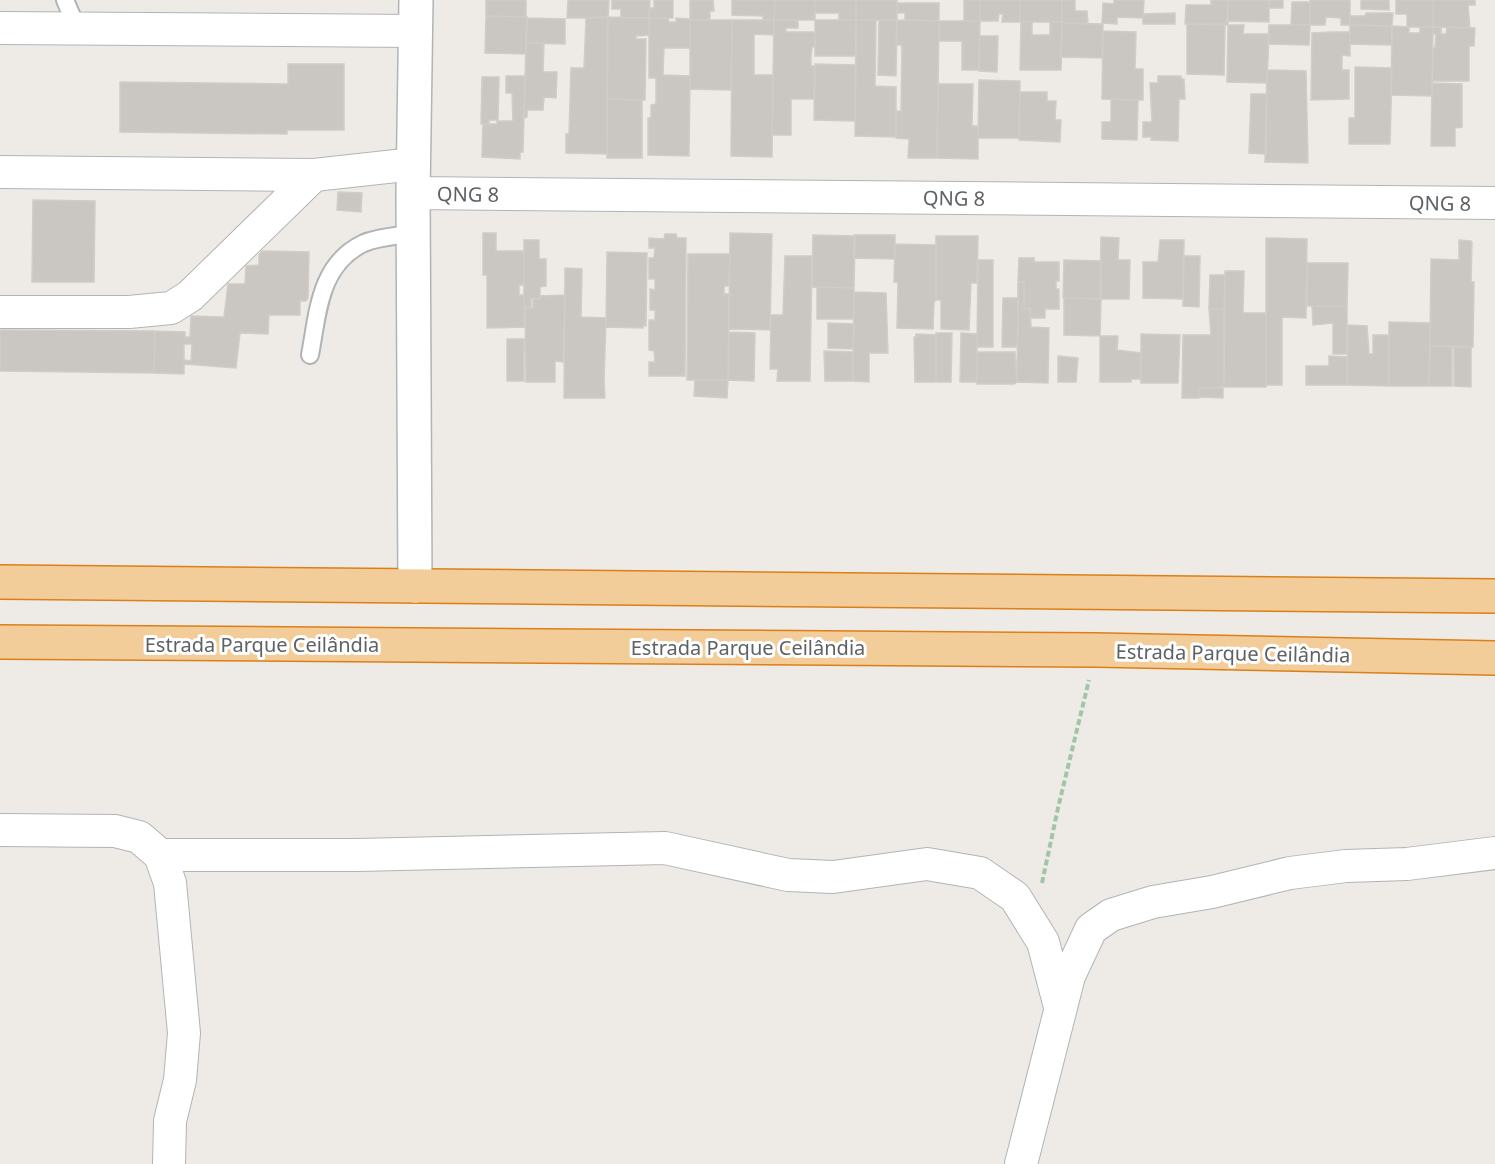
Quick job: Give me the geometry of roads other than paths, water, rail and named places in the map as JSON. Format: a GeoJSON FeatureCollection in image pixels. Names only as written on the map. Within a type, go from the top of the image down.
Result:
{"type":"FeatureCollection","features":[{"type":"Feature","properties":{"kind":"highway"},"geometry":{"type":"LineString","coordinates":[[0,582],[1495,596]]}},
{"type":"Feature","properties":{"kind":"highway","name":"Estrada Parque Ceilândia"},"geometry":{"type":"LineString","coordinates":[[0,642],[1096,650],[1495,658]]}},
{"type":"Feature","properties":{"kind":"street"},"geometry":{"type":"LineString","coordinates":[[0,28],[77,28],[416,16],[413,179],[415,586]]}},
{"type":"Feature","properties":{"kind":"street","name":"QNG 8"},"geometry":{"type":"LineString","coordinates":[[0,172],[314,175],[1495,203]]}},
{"type":"Feature","properties":{"kind":"street"},"geometry":{"type":"LineString","coordinates":[[0,312],[129,312],[171,308],[190,296],[314,175]]}},
{"type":"Feature","properties":{"kind":"street"},"geometry":{"type":"LineString","coordinates":[[0,830],[115,831],[139,837],[160,855],[170,883],[184,1033],[180,1080],[170,1121],[169,1164]]}},
{"type":"Feature","properties":{"kind":"street"},"geometry":{"type":"LineString","coordinates":[[160,855],[357,855],[665,848],[788,875],[833,877],[927,864],[980,873],[1015,897],[1043,942],[1060,1006]]}},
{"type":"Feature","properties":{"kind":"street"},"geometry":{"type":"LineString","coordinates":[[1021,1164],[1069,976],[1091,929],[1111,915],[1153,902],[1212,892],[1290,873],[1346,866],[1407,864],[1495,854]]}},
{"type":"Feature","properties":{"kind":"lane"},"geometry":{"type":"LineString","coordinates":[[65,0],[77,28]]}},
{"type":"Feature","properties":{"kind":"lane"},"geometry":{"type":"LineString","coordinates":[[310,355],[321,291],[344,256],[365,243],[414,233]]}}]}
